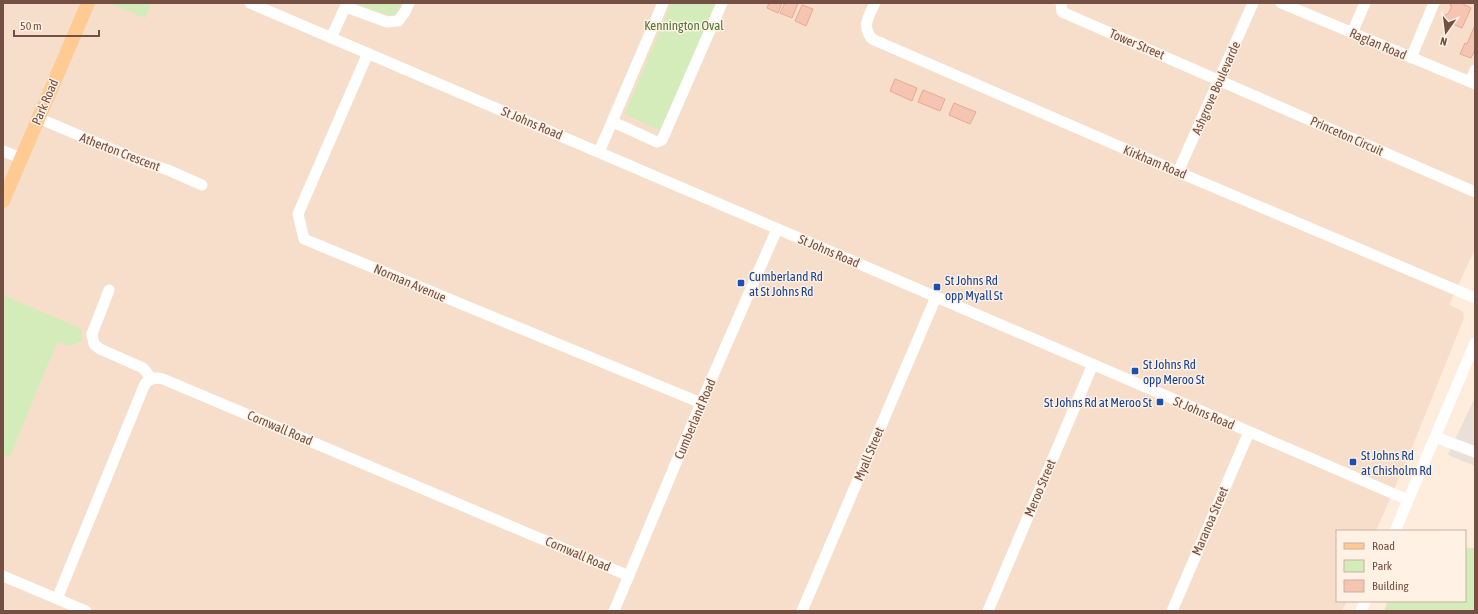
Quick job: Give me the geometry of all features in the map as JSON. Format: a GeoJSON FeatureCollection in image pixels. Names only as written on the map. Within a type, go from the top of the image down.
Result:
{"type":"FeatureCollection","features":[{"type":"Feature","properties":{"kind":"main road","name":"Park Road"},"geometry":{"type":"LineString","coordinates":[[3,201],[88,3]]}},
{"type":"Feature","properties":{"kind":"street","name":"St Johns Road"},"geometry":{"type":"LineString","coordinates":[[250,3],[1408,500]]}},
{"type":"Feature","properties":{"kind":"street"},"geometry":{"type":"LineString","coordinates":[[331,38],[347,5],[387,22],[398,21],[405,12],[409,3]]}},
{"type":"Feature","properties":{"kind":"street"},"geometry":{"type":"LineString","coordinates":[[599,152],[663,3]]}},
{"type":"Feature","properties":{"kind":"street"},"geometry":{"type":"LineString","coordinates":[[613,122],[657,142],[662,140],[722,3]]}},
{"type":"Feature","properties":{"kind":"street","name":"Kirkham Road"},"geometry":{"type":"LineString","coordinates":[[875,3],[866,24],[867,32],[872,38],[1178,172],[1475,298]]}},
{"type":"Feature","properties":{"kind":"street","name":"Tower Street"},"geometry":{"type":"LineString","coordinates":[[1061,3],[1062,12],[1220,80]]}},
{"type":"Feature","properties":{"kind":"street","name":"Ashgrove Boulevarde"},"geometry":{"type":"LineString","coordinates":[[1178,172],[1253,3]]}},
{"type":"Feature","properties":{"kind":"street"},"geometry":{"type":"LineString","coordinates":[[1352,32],[1365,3]]}},
{"type":"Feature","properties":{"kind":"street"},"geometry":{"type":"LineString","coordinates":[[1411,58],[1434,3]]}},
{"type":"Feature","properties":{"kind":"street","name":"Raglan Road"},"geometry":{"type":"LineString","coordinates":[[1284,4],[1472,83]]}},
{"type":"Feature","properties":{"kind":"street","name":"Norman Avenue"},"geometry":{"type":"LineString","coordinates":[[368,53],[298,214],[304,239],[701,403]]}},
{"type":"Feature","properties":{"kind":"street"},"geometry":{"type":"LineString","coordinates":[[1472,83],[1475,70]]}},
{"type":"Feature","properties":{"kind":"street","name":"Princeton Circuit"},"geometry":{"type":"LineString","coordinates":[[1220,80],[1475,192]]}},
{"type":"Feature","properties":{"kind":"street","name":"Atherton Crescent"},"geometry":{"type":"LineString","coordinates":[[38,118],[140,162],[168,170],[202,184]]}},
{"type":"Feature","properties":{"kind":"street"},"geometry":{"type":"LineString","coordinates":[[3,151],[21,158]]}},
{"type":"Feature","properties":{"kind":"street","name":"Cumberland Road"},"geometry":{"type":"LineString","coordinates":[[614,611],[701,403],[777,229]]}},
{"type":"Feature","properties":{"kind":"street"},"geometry":{"type":"LineString","coordinates":[[57,599],[144,386],[151,378],[143,368],[100,349],[94,344],[92,334],[109,290]]}},
{"type":"Feature","properties":{"kind":"street","name":"Myall Street"},"geometry":{"type":"LineString","coordinates":[[802,611],[936,297]]}},
{"type":"Feature","properties":{"kind":"street"},"geometry":{"type":"LineString","coordinates":[[1395,530],[1475,345]]}},
{"type":"Feature","properties":{"kind":"street","name":"Meroo Street"},"geometry":{"type":"LineString","coordinates":[[988,611],[1093,364]]}},
{"type":"Feature","properties":{"kind":"street","name":"Cornwall Road"},"geometry":{"type":"LineString","coordinates":[[151,378],[163,379],[629,576]]}},
{"type":"Feature","properties":{"kind":"street","name":"Maranoa Street"},"geometry":{"type":"LineString","coordinates":[[1172,611],[1249,432]]}},
{"type":"Feature","properties":{"kind":"street"},"geometry":{"type":"LineString","coordinates":[[1435,437],[1475,452]]}},
{"type":"Feature","properties":{"kind":"street"},"geometry":{"type":"LineString","coordinates":[[3,576],[86,611]]}},
{"type":"Feature","properties":{"kind":"shaded area"},"geometry":{"type":"Polygon","coordinates":[[[3,3],[1475,3],[1475,249],[1449,305],[1463,311],[1464,318],[1409,455],[1376,530],[1336,530],[1336,602],[1346,602],[1342,611],[3,611],[3,3]]]}},
{"type":"Feature","properties":{"kind":"shaded area"},"geometry":{"type":"Polygon","coordinates":[[[1475,397],[1475,466],[1448,455],[1475,397]]]}},
{"type":"Feature","properties":{"kind":"green space"},"geometry":{"type":"Polygon","coordinates":[[[108,3],[151,3],[145,18],[108,3]]]}},
{"type":"Feature","properties":{"kind":"green space"},"geometry":{"type":"Polygon","coordinates":[[[359,3],[401,3],[395,15],[388,15],[360,6],[359,3]]]}},
{"type":"Feature","properties":{"kind":"green space","name":"Kennington Oval"},"geometry":{"type":"Polygon","coordinates":[[[671,3],[717,3],[661,131],[625,114],[671,3]]]}},
{"type":"Feature","properties":{"kind":"green space"},"geometry":{"type":"Polygon","coordinates":[[[3,295],[82,329],[82,341],[69,346],[57,342],[10,457],[3,454],[3,295]]]}},
{"type":"Feature","properties":{"kind":"green space"},"geometry":{"type":"Polygon","coordinates":[[[1466,548],[1475,548],[1475,611],[1384,611],[1388,602],[1466,602],[1466,548]]]}},
{"type":"Feature","properties":{"kind":"building"},"geometry":{"type":"Polygon","coordinates":[[[769,3],[782,3],[778,13],[767,8],[769,3]]]}},
{"type":"Feature","properties":{"kind":"building"},"geometry":{"type":"Polygon","coordinates":[[[785,3],[798,3],[792,18],[780,13],[785,3]]]}},
{"type":"Feature","properties":{"kind":"building"},"geometry":{"type":"Polygon","coordinates":[[[1451,3],[1461,3],[1471,8],[1462,28],[1443,20],[1452,6],[1450,6],[1451,3]]]}},
{"type":"Feature","properties":{"kind":"building"},"geometry":{"type":"Polygon","coordinates":[[[802,5],[813,9],[806,26],[795,21],[802,5]]]}},
{"type":"Feature","properties":{"kind":"building"},"geometry":{"type":"Polygon","coordinates":[[[1475,25],[1475,50],[1471,58],[1460,54],[1465,43],[1467,44],[1475,25]]]}},
{"type":"Feature","properties":{"kind":"building"},"geometry":{"type":"Polygon","coordinates":[[[895,79],[917,88],[912,101],[890,91],[895,79]]]}},
{"type":"Feature","properties":{"kind":"building"},"geometry":{"type":"Polygon","coordinates":[[[923,90],[945,99],[940,111],[918,102],[923,90]]]}},
{"type":"Feature","properties":{"kind":"building"},"geometry":{"type":"Polygon","coordinates":[[[954,103],[976,112],[970,124],[949,115],[954,103]]]}},
{"type":"Feature","properties":{"kind":"place","name":"Cumberland Rd at St Johns Rd"},"geometry":{"type":"Point","coordinates":[741,283]}},
{"type":"Feature","properties":{"kind":"place","name":"St Johns Rd opp Myall St"},"geometry":{"type":"Point","coordinates":[937,287]}},
{"type":"Feature","properties":{"kind":"place","name":"St Johns Rd opp Meroo St"},"geometry":{"type":"Point","coordinates":[1135,371]}},
{"type":"Feature","properties":{"kind":"place","name":"St Johns Rd at Meroo St"},"geometry":{"type":"Point","coordinates":[1160,402]}},
{"type":"Feature","properties":{"kind":"place","name":"St Johns Rd at Chisholm Rd"},"geometry":{"type":"Point","coordinates":[1353,462]}}]}
